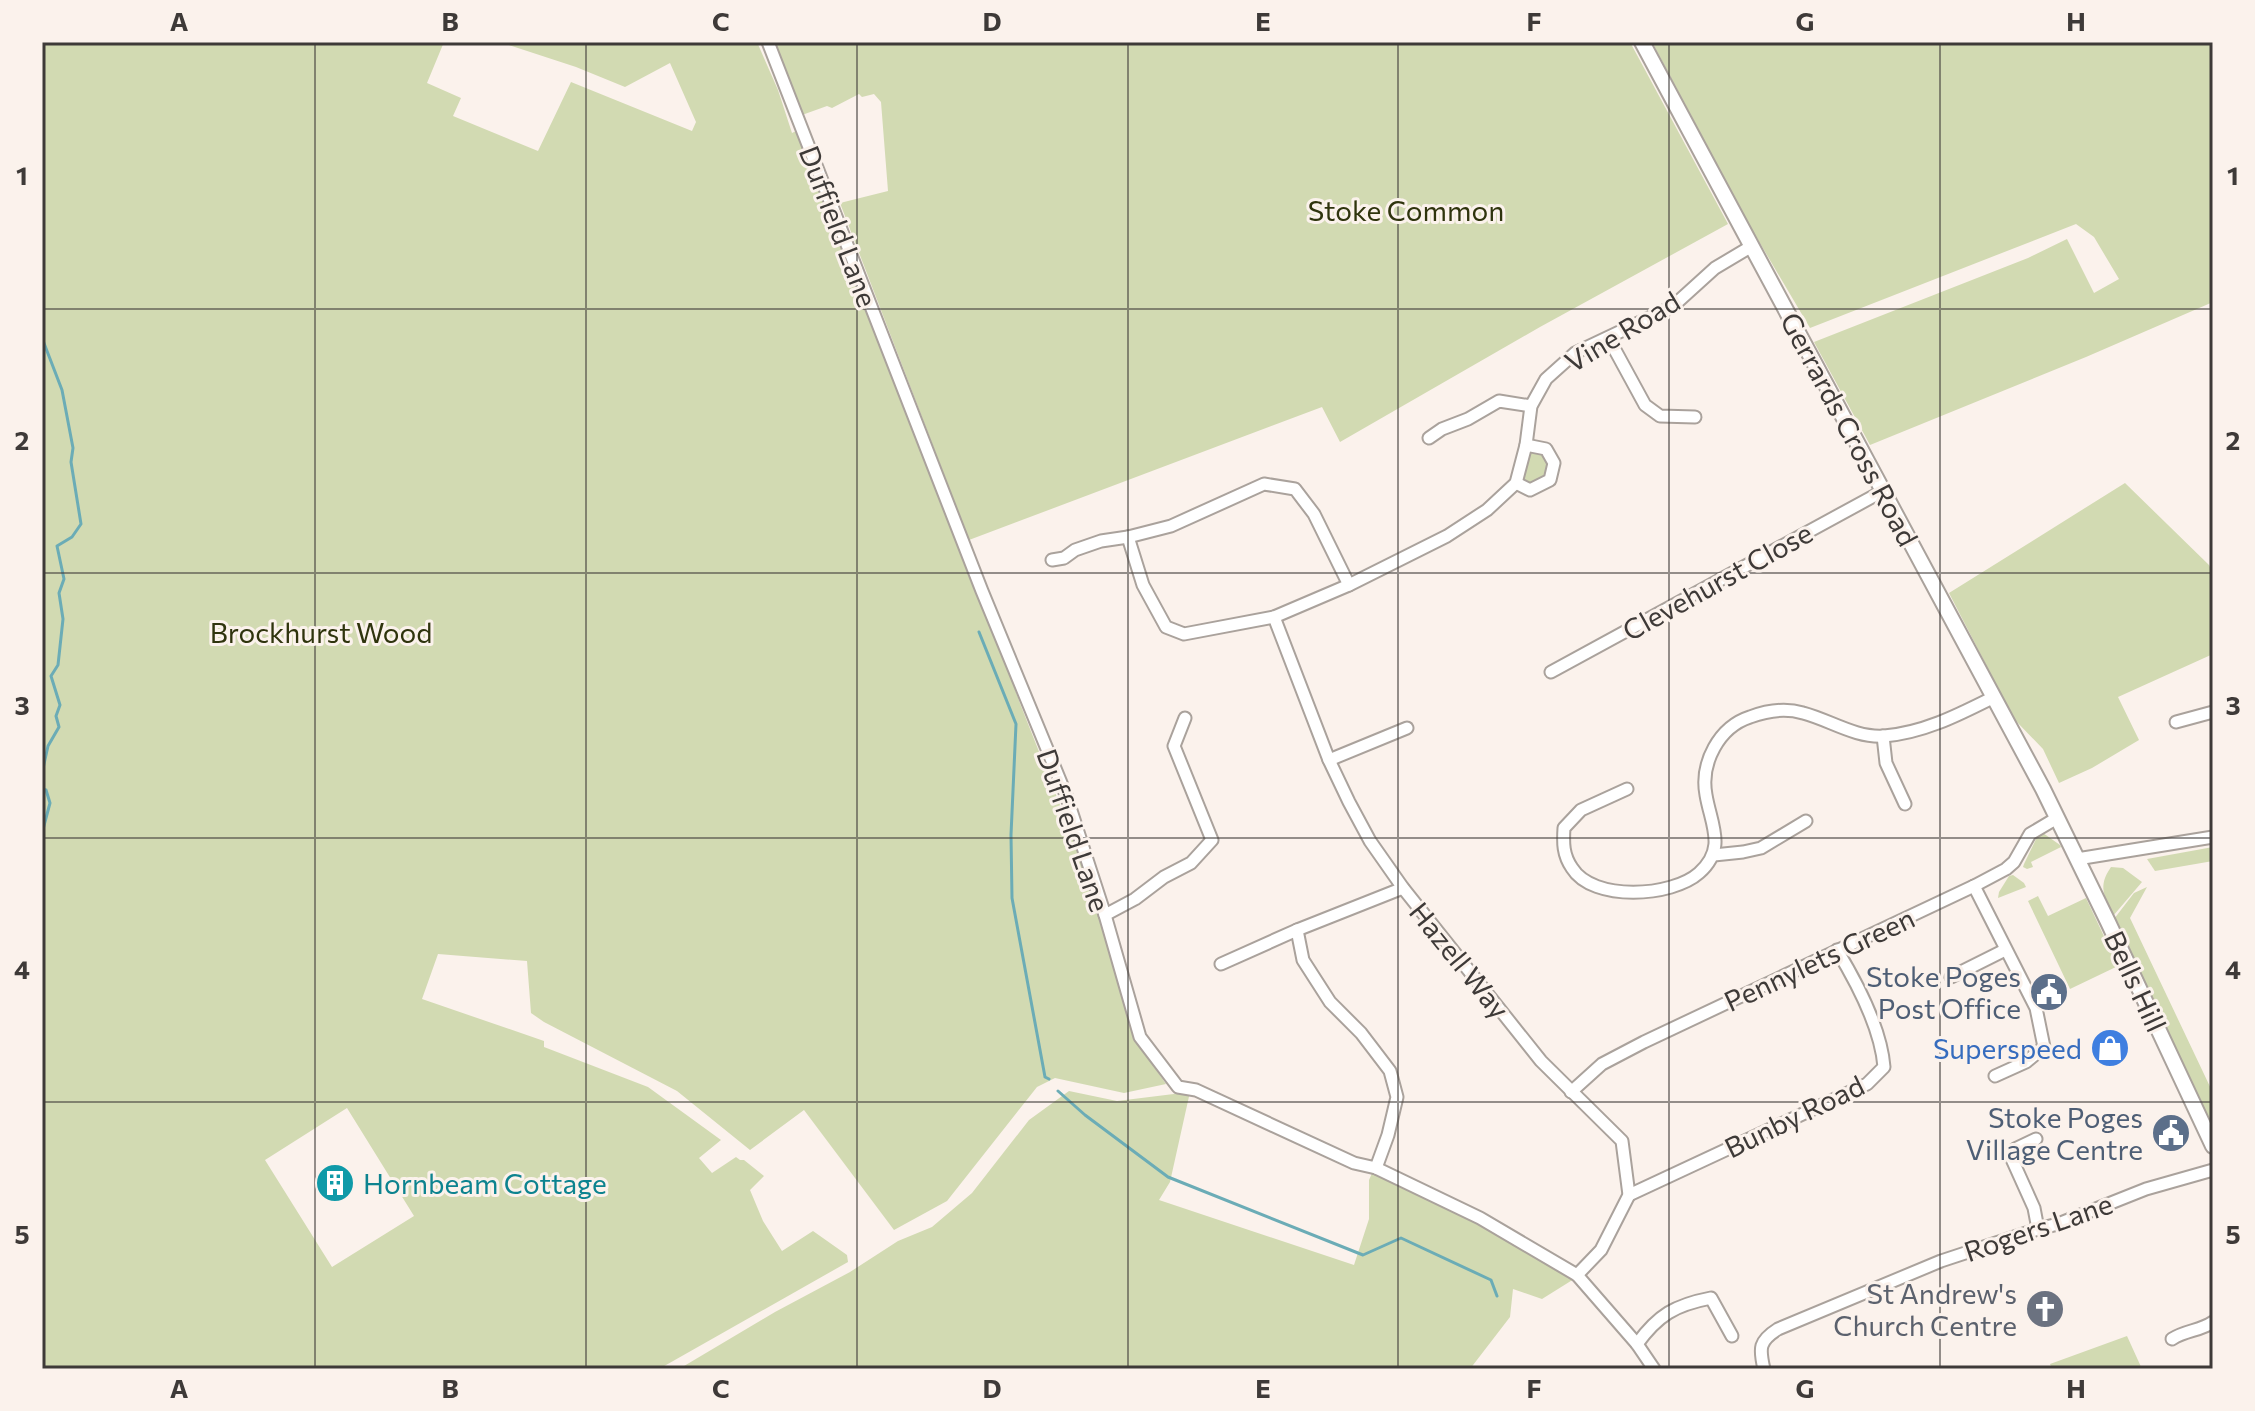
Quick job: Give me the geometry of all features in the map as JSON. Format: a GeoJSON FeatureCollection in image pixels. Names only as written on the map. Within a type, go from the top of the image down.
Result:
{"type":"FeatureCollection","features":[{"type":"Feature","properties":{"kind":"main road","name":"Gerrards Cross Road"},"geometry":{"type":"LineString","coordinates":[[1642,42],[2057,818]]}},
{"type":"Feature","properties":{"kind":"main road","name":"Bells Hill"},"geometry":{"type":"LineString","coordinates":[[2057,818],[2213,1146]]}},
{"type":"Feature","properties":{"kind":"street","name":"Duffield Lane"},"geometry":{"type":"LineString","coordinates":[[768,42],[982,591],[1066,795],[1140,1037],[1178,1087],[1196,1090],[1354,1163],[1376,1168],[1480,1218],[1577,1275],[1637,1344],[1654,1369]]}},
{"type":"Feature","properties":{"kind":"street","name":"Vine Road"},"geometry":{"type":"LineString","coordinates":[[1516,483],[1526,445],[1531,406],[1546,379],[1575,353],[1672,307],[1715,268],[1752,246]]}},
{"type":"Feature","properties":{"kind":"street"},"geometry":{"type":"LineString","coordinates":[[1609,339],[1645,405],[1660,416],[1695,417]]}},
{"type":"Feature","properties":{"kind":"street"},"geometry":{"type":"LineString","coordinates":[[1429,438],[1499,401],[1531,406]]}},
{"type":"Feature","properties":{"kind":"street"},"geometry":{"type":"LineString","coordinates":[[1128,537],[1143,585],[1166,627],[1184,634],[1274,617],[1349,585],[1447,536],[1487,510],[1516,483],[1530,490],[1550,480],[1554,463],[1546,449],[1526,445]]}},
{"type":"Feature","properties":{"kind":"street"},"geometry":{"type":"LineString","coordinates":[[1052,560],[1064,558],[1075,550],[1101,541],[1171,526],[1264,484],[1295,489],[1314,514],[1349,585]]}},
{"type":"Feature","properties":{"kind":"street","name":"Clevehurst Close"},"geometry":{"type":"LineString","coordinates":[[1551,672],[1883,491]]}},
{"type":"Feature","properties":{"kind":"street","name":"Hazell Way"},"geometry":{"type":"LineString","coordinates":[[1274,617],[1329,760],[1370,841],[1403,888],[1541,1061],[1622,1141],[1629,1195]]}},
{"type":"Feature","properties":{"kind":"street"},"geometry":{"type":"LineString","coordinates":[[1627,789],[1581,810],[1564,828],[1563,848],[1573,871],[1597,888],[1634,894],[1669,888],[1698,874],[1714,855],[1715,830],[1705,792],[1708,761],[1722,734],[1746,718],[1773,711],[1801,712],[1849,731],[1883,736],[1937,725],[1992,698]]}},
{"type":"Feature","properties":{"kind":"street"},"geometry":{"type":"LineString","coordinates":[[2176,722],[2213,712]]}},
{"type":"Feature","properties":{"kind":"street"},"geometry":{"type":"LineString","coordinates":[[1105,915],[1191,863],[1212,840],[1174,746],[1185,718]]}},
{"type":"Feature","properties":{"kind":"street"},"geometry":{"type":"LineString","coordinates":[[1329,760],[1407,728]]}},
{"type":"Feature","properties":{"kind":"street"},"geometry":{"type":"LineString","coordinates":[[1883,736],[1886,763],[1905,804]]}},
{"type":"Feature","properties":{"kind":"street","name":"Pennylets Green"},"geometry":{"type":"LineString","coordinates":[[1571,1092],[1602,1064],[2006,869],[2014,862],[2030,834],[2057,818]]}},
{"type":"Feature","properties":{"kind":"street"},"geometry":{"type":"LineString","coordinates":[[1714,855],[1761,848],[1806,821]]}},
{"type":"Feature","properties":{"kind":"street"},"geometry":{"type":"LineString","coordinates":[[2077,859],[2213,837]]}},
{"type":"Feature","properties":{"kind":"street"},"geometry":{"type":"LineString","coordinates":[[1974,886],[2036,1008],[2044,1047],[2026,1062],[1995,1076]]}},
{"type":"Feature","properties":{"kind":"street"},"geometry":{"type":"LineString","coordinates":[[1221,964],[1403,888]]}},
{"type":"Feature","properties":{"kind":"street"},"geometry":{"type":"LineString","coordinates":[[1297,930],[1303,960],[1330,1002],[1361,1033],[1390,1071],[1397,1097],[1376,1168]]}},
{"type":"Feature","properties":{"kind":"street","name":"Bunby Road"},"geometry":{"type":"LineString","coordinates":[[1629,1195],[1867,1084],[1884,1067],[1883,1047],[1837,950]]}},
{"type":"Feature","properties":{"kind":"street"},"geometry":{"type":"LineString","coordinates":[[1951,977],[2005,950]]}},
{"type":"Feature","properties":{"kind":"street"},"geometry":{"type":"LineString","coordinates":[[2036,1139],[2015,1149],[2011,1157],[2034,1208],[2038,1229]]}},
{"type":"Feature","properties":{"kind":"street","name":"Rogers Lane"},"geometry":{"type":"LineString","coordinates":[[1764,1369],[1761,1347],[1778,1329],[1941,1261],[2058,1224],[2146,1189],[2213,1170]]}},
{"type":"Feature","properties":{"kind":"street"},"geometry":{"type":"LineString","coordinates":[[1577,1275],[1601,1250],[1629,1195]]}},
{"type":"Feature","properties":{"kind":"street"},"geometry":{"type":"LineString","coordinates":[[1703,1284],[1732,1336]]}},
{"type":"Feature","properties":{"kind":"street"},"geometry":{"type":"LineString","coordinates":[[1637,1344],[1648,1328],[1665,1313],[1711,1298]]}},
{"type":"Feature","properties":{"kind":"street"},"geometry":{"type":"LineString","coordinates":[[2172,1339],[2184,1331],[2206,1327],[2213,1322]]}},
{"type":"Feature","properties":{"kind":"green space","name":"Brockhurst Wood"},"geometry":{"type":"Polygon","coordinates":[[[42,42],[444,42],[427,83],[461,98],[453,116],[538,151],[571,82],[692,131],[696,122],[670,63],[625,87],[500,42],[757,42],[792,133],[798,130],[879,344],[967,556],[1021,706],[1092,886],[1129,1024],[1166,1084],[1124,1093],[1055,1078],[1037,1087],[947,1201],[894,1230],[804,1110],[750,1150],[677,1091],[531,1013],[527,961],[438,954],[422,999],[544,1041],[544,1047],[648,1087],[721,1140],[699,1158],[712,1173],[736,1157],[764,1176],[750,1190],[763,1221],[782,1251],[813,1231],[847,1255],[848,1262],[659,1369],[42,1369],[42,42]],[[347,1108],[265,1160],[332,1267],[414,1216],[347,1108]]]}},
{"type":"Feature","properties":{"kind":"green space","name":"Stoke Common"},"geometry":{"type":"Polygon","coordinates":[[[775,42],[1630,42],[1728,224],[1340,442],[1322,407],[969,540],[840,203],[888,191],[881,102],[874,94],[862,97],[859,94],[832,108],[827,106],[802,115],[775,42]]]}},
{"type":"Feature","properties":{"kind":"green space"},"geometry":{"type":"Polygon","coordinates":[[[1652,42],[2213,42],[2213,302],[1870,445],[1814,342],[2028,258],[2067,239],[2094,293],[2119,279],[2094,237],[2076,224],[1810,328],[1751,228],[1652,42]]]}},
{"type":"Feature","properties":{"kind":"green space"},"geometry":{"type":"Polygon","coordinates":[[[1544,452],[1548,469],[1537,484],[1527,483],[1522,476],[1529,454],[1544,452]]]}},
{"type":"Feature","properties":{"kind":"green space"},"geometry":{"type":"Polygon","coordinates":[[[2125,483],[2209,565],[2213,573],[2213,654],[2118,697],[2139,740],[2092,768],[2059,783],[2043,749],[2014,719],[1949,593],[2125,483]]]}},
{"type":"Feature","properties":{"kind":"green space"},"geometry":{"type":"Polygon","coordinates":[[[2043,833],[2061,847],[2031,862],[2033,867],[2023,867],[2037,837],[2043,833]]]}},
{"type":"Feature","properties":{"kind":"green space"},"geometry":{"type":"Polygon","coordinates":[[[2213,847],[2213,861],[2155,871],[2147,859],[2213,847]]]}},
{"type":"Feature","properties":{"kind":"green space"},"geometry":{"type":"Polygon","coordinates":[[[2111,867],[2123,868],[2142,882],[2113,916],[2103,886],[2111,867]]]}},
{"type":"Feature","properties":{"kind":"green space"},"geometry":{"type":"Polygon","coordinates":[[[2013,875],[2026,887],[1998,898],[2009,876],[2013,875]]]}},
{"type":"Feature","properties":{"kind":"green space"},"geometry":{"type":"Polygon","coordinates":[[[2147,887],[2130,918],[2213,1093],[2213,1130],[2114,919],[2134,893],[2147,887]]]}},
{"type":"Feature","properties":{"kind":"green space"},"geometry":{"type":"Polygon","coordinates":[[[2038,896],[2048,916],[2086,898],[2118,966],[2070,989],[2028,901],[2038,896]]]}},
{"type":"Feature","properties":{"kind":"green space"},"geometry":{"type":"Polygon","coordinates":[[[1069,1091],[1117,1101],[1190,1092],[1170,1182],[1159,1200],[1354,1265],[1369,1219],[1369,1180],[1373,1171],[1479,1221],[1574,1279],[1542,1299],[1513,1289],[1510,1317],[1470,1369],[679,1369],[850,1272],[898,1241],[932,1227],[972,1193],[1029,1120],[1069,1091]]]}},
{"type":"Feature","properties":{"kind":"green space"},"geometry":{"type":"Polygon","coordinates":[[[2127,1336],[2142,1369],[2052,1369],[2050,1364],[2127,1336]]]}},
{"type":"Feature","properties":{"kind":"waterway"},"geometry":{"type":"LineString","coordinates":[[42,338],[62,390],[73,448],[71,462],[81,524],[72,537],[57,546],[64,579],[59,593],[63,619],[58,665],[51,676],[60,705],[56,716],[59,727],[48,746],[42,773]]}},
{"type":"Feature","properties":{"kind":"waterway"},"geometry":{"type":"LineString","coordinates":[[979,632],[1016,724],[1011,835],[1012,898],[1045,1077],[1049,1079]]}},
{"type":"Feature","properties":{"kind":"waterway"},"geometry":{"type":"LineString","coordinates":[[42,789],[46,790],[50,803],[42,833]]}},
{"type":"Feature","properties":{"kind":"waterway"},"geometry":{"type":"LineString","coordinates":[[1058,1091],[1168,1177],[1363,1255],[1401,1238],[1491,1280],[1497,1296]]}},
{"type":"Feature","properties":{"kind":"place","name":"Stoke Poges Post Office"},"geometry":{"type":"Point","coordinates":[2049,992]}},
{"type":"Feature","properties":{"kind":"place","name":"Superspeed"},"geometry":{"type":"Point","coordinates":[2110,1048]}},
{"type":"Feature","properties":{"kind":"place","name":"Stoke Poges Village Centre"},"geometry":{"type":"Point","coordinates":[2171,1133]}},
{"type":"Feature","properties":{"kind":"place","name":"Hornbeam Cottage"},"geometry":{"type":"Point","coordinates":[335,1183]}},
{"type":"Feature","properties":{"kind":"place","name":"St Andrew's Church Centre"},"geometry":{"type":"Point","coordinates":[2045,1309]}}]}
